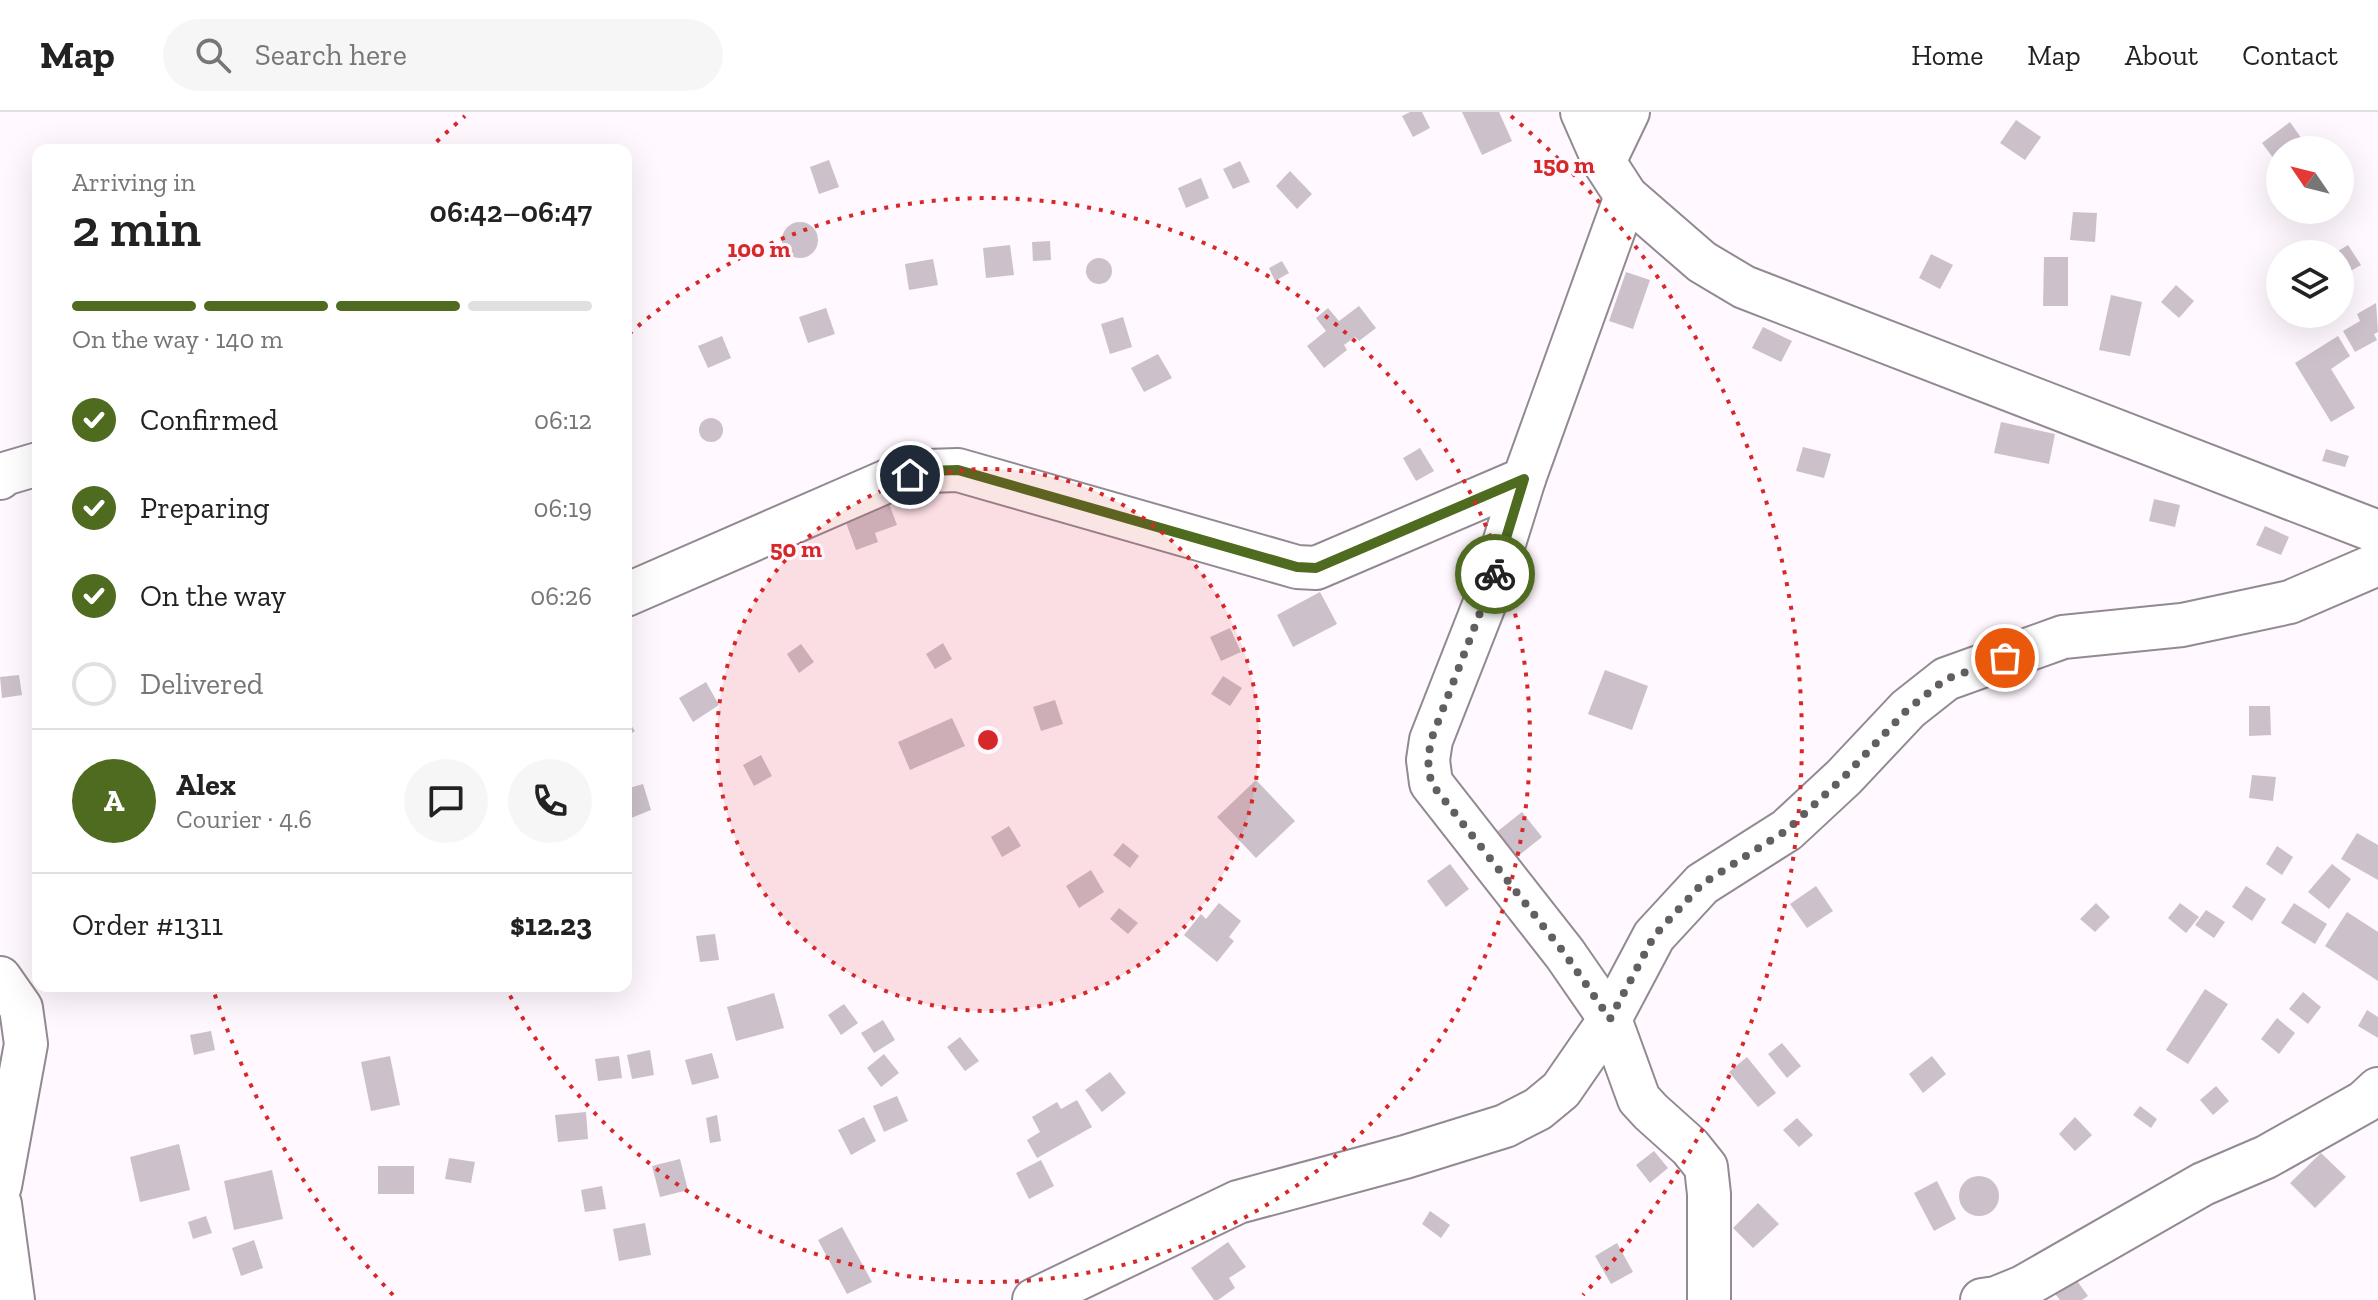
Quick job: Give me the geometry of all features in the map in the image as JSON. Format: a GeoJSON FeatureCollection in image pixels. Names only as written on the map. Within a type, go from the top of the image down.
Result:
{"type":"FeatureCollection","features":[{"type":"Feature","properties":{"kind":"street"},"geometry":{"type":"LineString","coordinates":[[1582,112],[1615,179],[1702,262],[1744,287],[2378,532]]}},
{"type":"Feature","properties":{"kind":"street"},"geometry":{"type":"LineString","coordinates":[[1628,112],[1615,179],[1524,479],[1488,595],[1431,740],[1428,760],[1431,783],[1565,954],[1610,1019],[1639,1099],[1690,1147],[1706,1167],[1709,1300]]}},
{"type":"Feature","properties":{"kind":"street"},"geometry":{"type":"LineString","coordinates":[[0,478],[32,466]]}},
{"type":"Feature","properties":{"kind":"street"},"geometry":{"type":"LineString","coordinates":[[632,592],[892,479],[927,471],[958,470],[1297,567],[1316,568],[1524,479]]}},
{"type":"Feature","properties":{"kind":"street"},"geometry":{"type":"LineString","coordinates":[[1034,1300],[1238,1202],[1405,1157],[1505,1126],[1538,1109],[1561,1090],[1610,1019],[1654,936],[1702,884],[1787,830],[1844,777],[1908,709],[1946,679],[2063,637],[2182,625],[2290,602],[2378,564]]}},
{"type":"Feature","properties":{"kind":"street"},"geometry":{"type":"LineString","coordinates":[[0,978],[21,1008],[26,1044],[0,1186]]}},
{"type":"Feature","properties":{"kind":"street"},"geometry":{"type":"LineString","coordinates":[[1982,1300],[2023,1287],[2203,1184],[2278,1150],[2364,1102],[2378,1089]]}},
{"type":"Feature","properties":{"kind":"street"},"geometry":{"type":"LineString","coordinates":[[0,1204],[13,1300]]}},
{"type":"Feature","properties":{"kind":"building"},"geometry":{"type":"Polygon","coordinates":[[[1422,112],[1430,128],[1413,137],[1402,116],[1422,112]]]}},
{"type":"Feature","properties":{"kind":"building"},"geometry":{"type":"Polygon","coordinates":[[[1462,112],[1499,112],[1512,141],[1482,155],[1462,112]]]}},
{"type":"Feature","properties":{"kind":"building"},"geometry":{"type":"Polygon","coordinates":[[[2016,120],[2041,137],[2025,160],[2000,143],[2016,120]]]}},
{"type":"Feature","properties":{"kind":"building"},"geometry":{"type":"Polygon","coordinates":[[[2290,122],[2300,136],[2271,136],[2290,122]]]}},
{"type":"Feature","properties":{"kind":"building"},"geometry":{"type":"Polygon","coordinates":[[[829,160],[839,187],[819,194],[810,167],[829,160]]]}},
{"type":"Feature","properties":{"kind":"building"},"geometry":{"type":"Polygon","coordinates":[[[1240,161],[1250,182],[1233,189],[1223,169],[1240,161]]]}},
{"type":"Feature","properties":{"kind":"building"},"geometry":{"type":"Polygon","coordinates":[[[1290,171],[1312,194],[1297,209],[1276,186],[1290,171]]]}},
{"type":"Feature","properties":{"kind":"building"},"geometry":{"type":"Polygon","coordinates":[[[1201,178],[1209,198],[1186,208],[1178,188],[1201,178]]]}},
{"type":"Feature","properties":{"kind":"building"},"geometry":{"type":"Polygon","coordinates":[[[2073,212],[2097,213],[2095,242],[2070,240],[2073,212]]]}},
{"type":"Feature","properties":{"kind":"building"},"geometry":{"type":"Polygon","coordinates":[[[800,222],[813,227],[818,240],[813,253],[800,258],[787,253],[782,240],[787,227],[800,222]]]}},
{"type":"Feature","properties":{"kind":"building"},"geometry":{"type":"Polygon","coordinates":[[[1050,241],[1051,260],[1033,261],[1032,242],[1050,241]]]}},
{"type":"Feature","properties":{"kind":"building"},"geometry":{"type":"Polygon","coordinates":[[[1010,245],[1014,275],[986,278],[983,248],[1010,245]]]}},
{"type":"Feature","properties":{"kind":"building"},"geometry":{"type":"Polygon","coordinates":[[[1931,254],[1953,265],[1940,289],[1919,278],[1931,254]]]}},
{"type":"Feature","properties":{"kind":"building"},"geometry":{"type":"Polygon","coordinates":[[[2354,254],[2361,265],[2354,269],[2354,254]]]}},
{"type":"Feature","properties":{"kind":"building"},"geometry":{"type":"Polygon","coordinates":[[[2044,257],[2068,257],[2068,306],[2043,306],[2044,257]]]}},
{"type":"Feature","properties":{"kind":"building"},"geometry":{"type":"Polygon","coordinates":[[[1099,258],[1108,262],[1112,271],[1108,280],[1099,284],[1090,280],[1086,271],[1090,262],[1099,258]]]}},
{"type":"Feature","properties":{"kind":"building"},"geometry":{"type":"Polygon","coordinates":[[[933,259],[938,285],[909,290],[905,264],[933,259]]]}},
{"type":"Feature","properties":{"kind":"building"},"geometry":{"type":"Polygon","coordinates":[[[1282,261],[1289,273],[1275,281],[1269,268],[1282,261]]]}},
{"type":"Feature","properties":{"kind":"building"},"geometry":{"type":"Polygon","coordinates":[[[1626,272],[1650,280],[1633,329],[1609,321],[1626,272]]]}},
{"type":"Feature","properties":{"kind":"building"},"geometry":{"type":"Polygon","coordinates":[[[2176,285],[2194,301],[2179,318],[2161,302],[2176,285]]]}},
{"type":"Feature","properties":{"kind":"building"},"geometry":{"type":"Polygon","coordinates":[[[2111,295],[2142,302],[2130,356],[2099,350],[2111,295]]]}},
{"type":"Feature","properties":{"kind":"building"},"geometry":{"type":"Polygon","coordinates":[[[2376,303],[2378,332],[2374,334],[2377,340],[2355,352],[2343,331],[2354,328],[2360,321],[2357,314],[2376,303]]]}},
{"type":"Feature","properties":{"kind":"building"},"geometry":{"type":"Polygon","coordinates":[[[1359,306],[1376,328],[1359,341],[1355,337],[1344,345],[1347,350],[1324,368],[1307,346],[1326,331],[1316,318],[1328,308],[1339,321],[1359,306]]]}},
{"type":"Feature","properties":{"kind":"building"},"geometry":{"type":"Polygon","coordinates":[[[826,308],[835,334],[808,343],[799,317],[826,308]]]}},
{"type":"Feature","properties":{"kind":"building"},"geometry":{"type":"Polygon","coordinates":[[[1123,317],[1132,347],[1110,354],[1101,324],[1123,317]]]}},
{"type":"Feature","properties":{"kind":"building"},"geometry":{"type":"Polygon","coordinates":[[[1763,327],[1792,341],[1781,362],[1752,348],[1763,327]]]}},
{"type":"Feature","properties":{"kind":"building"},"geometry":{"type":"Polygon","coordinates":[[[722,336],[731,358],[708,368],[698,346],[722,336]]]}},
{"type":"Feature","properties":{"kind":"building"},"geometry":{"type":"Polygon","coordinates":[[[2338,336],[2350,356],[2331,369],[2355,408],[2331,422],[2295,363],[2338,336]]]}},
{"type":"Feature","properties":{"kind":"building"},"geometry":{"type":"Polygon","coordinates":[[[1158,354],[1172,378],[1144,392],[1131,368],[1158,354]]]}},
{"type":"Feature","properties":{"kind":"building"},"geometry":{"type":"Polygon","coordinates":[[[711,418],[720,421],[723,430],[720,439],[711,442],[702,439],[699,430],[702,421],[711,418]]]}},
{"type":"Feature","properties":{"kind":"building"},"geometry":{"type":"Polygon","coordinates":[[[2001,422],[2055,434],[2049,464],[1994,453],[2001,422]]]}},
{"type":"Feature","properties":{"kind":"building"},"geometry":{"type":"Polygon","coordinates":[[[1803,447],[1831,454],[1824,478],[1796,471],[1803,447]]]}},
{"type":"Feature","properties":{"kind":"building"},"geometry":{"type":"Polygon","coordinates":[[[1420,448],[1434,471],[1416,481],[1403,458],[1420,448]]]}},
{"type":"Feature","properties":{"kind":"building"},"geometry":{"type":"Polygon","coordinates":[[[2326,449],[2349,456],[2345,467],[2322,461],[2326,449]]]}},
{"type":"Feature","properties":{"kind":"building"},"geometry":{"type":"Polygon","coordinates":[[[2154,499],[2180,505],[2175,527],[2149,521],[2154,499]]]}},
{"type":"Feature","properties":{"kind":"building"},"geometry":{"type":"Polygon","coordinates":[[[888,501],[897,525],[875,533],[878,542],[856,550],[844,517],[888,501]]]}},
{"type":"Feature","properties":{"kind":"building"},"geometry":{"type":"Polygon","coordinates":[[[2265,526],[2289,537],[2281,555],[2256,545],[2265,526]]]}},
{"type":"Feature","properties":{"kind":"building"},"geometry":{"type":"Polygon","coordinates":[[[1320,592],[1337,624],[1293,647],[1277,615],[1320,592]]]}},
{"type":"Feature","properties":{"kind":"building"},"geometry":{"type":"Polygon","coordinates":[[[1230,628],[1241,652],[1221,661],[1210,637],[1230,628]]]}},
{"type":"Feature","properties":{"kind":"building"},"geometry":{"type":"Polygon","coordinates":[[[943,643],[952,659],[935,669],[926,654],[943,643]]]}},
{"type":"Feature","properties":{"kind":"building"},"geometry":{"type":"Polygon","coordinates":[[[801,644],[814,662],[799,673],[787,654],[801,644]]]}},
{"type":"Feature","properties":{"kind":"building"},"geometry":{"type":"Polygon","coordinates":[[[1605,670],[1648,686],[1632,730],[1588,714],[1605,670]]]}},
{"type":"Feature","properties":{"kind":"building"},"geometry":{"type":"Polygon","coordinates":[[[19,675],[22,695],[2,698],[0,677],[19,675]]]}},
{"type":"Feature","properties":{"kind":"building"},"geometry":{"type":"Polygon","coordinates":[[[1223,676],[1242,688],[1230,706],[1211,694],[1223,676]]]}},
{"type":"Feature","properties":{"kind":"building"},"geometry":{"type":"Polygon","coordinates":[[[706,682],[719,705],[693,722],[679,698],[706,682]]]}},
{"type":"Feature","properties":{"kind":"building"},"geometry":{"type":"Polygon","coordinates":[[[1055,700],[1063,724],[1041,731],[1033,707],[1055,700]]]}},
{"type":"Feature","properties":{"kind":"building"},"geometry":{"type":"Polygon","coordinates":[[[2249,706],[2270,706],[2271,735],[2249,736],[2249,706]]]}},
{"type":"Feature","properties":{"kind":"building"},"geometry":{"type":"Polygon","coordinates":[[[952,718],[965,746],[910,770],[898,742],[952,718]]]}},
{"type":"Feature","properties":{"kind":"building"},"geometry":{"type":"Polygon","coordinates":[[[761,755],[772,776],[754,786],[743,765],[761,755]]]}},
{"type":"Feature","properties":{"kind":"building"},"geometry":{"type":"Polygon","coordinates":[[[2252,775],[2276,777],[2273,801],[2249,798],[2252,775]]]}},
{"type":"Feature","properties":{"kind":"building"},"geometry":{"type":"Polygon","coordinates":[[[1256,780],[1295,821],[1256,858],[1217,817],[1256,780]]]}},
{"type":"Feature","properties":{"kind":"building"},"geometry":{"type":"Polygon","coordinates":[[[643,784],[651,810],[632,818],[632,787],[643,784]]]}},
{"type":"Feature","properties":{"kind":"building"},"geometry":{"type":"Polygon","coordinates":[[[1522,812],[1542,837],[1508,864],[1489,838],[1522,812]]]}},
{"type":"Feature","properties":{"kind":"building"},"geometry":{"type":"Polygon","coordinates":[[[1009,826],[1021,846],[1002,857],[991,837],[1009,826]]]}},
{"type":"Feature","properties":{"kind":"building"},"geometry":{"type":"Polygon","coordinates":[[[2357,833],[2378,845],[2378,880],[2341,859],[2357,833]]]}},
{"type":"Feature","properties":{"kind":"building"},"geometry":{"type":"Polygon","coordinates":[[[1123,843],[1139,856],[1130,868],[1113,855],[1123,843]]]}},
{"type":"Feature","properties":{"kind":"building"},"geometry":{"type":"Polygon","coordinates":[[[2277,846],[2293,857],[2282,875],[2266,864],[2277,846]]]}},
{"type":"Feature","properties":{"kind":"building"},"geometry":{"type":"Polygon","coordinates":[[[1450,864],[1469,889],[1446,907],[1427,881],[1450,864]]]}},
{"type":"Feature","properties":{"kind":"building"},"geometry":{"type":"Polygon","coordinates":[[[2332,864],[2351,879],[2329,909],[2308,892],[2332,864]]]}},
{"type":"Feature","properties":{"kind":"building"},"geometry":{"type":"Polygon","coordinates":[[[1091,870],[1104,892],[1079,908],[1066,886],[1091,870]]]}},
{"type":"Feature","properties":{"kind":"building"},"geometry":{"type":"Polygon","coordinates":[[[1816,886],[1833,911],[1807,928],[1790,904],[1816,886]]]}},
{"type":"Feature","properties":{"kind":"building"},"geometry":{"type":"Polygon","coordinates":[[[2246,886],[2266,899],[2252,921],[2232,907],[2246,886]]]}},
{"type":"Feature","properties":{"kind":"building"},"geometry":{"type":"Polygon","coordinates":[[[1219,903],[1241,921],[1229,937],[1234,941],[1217,962],[1184,935],[1201,914],[1206,919],[1219,903]]]}},
{"type":"Feature","properties":{"kind":"building"},"geometry":{"type":"Polygon","coordinates":[[[2096,903],[2110,917],[2095,932],[2080,919],[2096,903]]]}},
{"type":"Feature","properties":{"kind":"building"},"geometry":{"type":"Polygon","coordinates":[[[2180,903],[2199,917],[2186,933],[2168,918],[2180,903]]]}},
{"type":"Feature","properties":{"kind":"building"},"geometry":{"type":"Polygon","coordinates":[[[2294,903],[2327,924],[2315,944],[2281,923],[2294,903]]]}},
{"type":"Feature","properties":{"kind":"building"},"geometry":{"type":"Polygon","coordinates":[[[1119,908],[1138,923],[1128,934],[1110,919],[1119,908]]]}},
{"type":"Feature","properties":{"kind":"building"},"geometry":{"type":"Polygon","coordinates":[[[2206,910],[2225,922],[2214,938],[2195,925],[2206,910]]]}},
{"type":"Feature","properties":{"kind":"building"},"geometry":{"type":"Polygon","coordinates":[[[2347,912],[2378,932],[2378,981],[2325,946],[2347,912]]]}},
{"type":"Feature","properties":{"kind":"building"},"geometry":{"type":"Polygon","coordinates":[[[715,934],[719,960],[700,962],[696,936],[715,934]]]}},
{"type":"Feature","properties":{"kind":"building"},"geometry":{"type":"Polygon","coordinates":[[[2205,989],[2228,1004],[2188,1064],[2166,1050],[2205,989]]]}},
{"type":"Feature","properties":{"kind":"building"},"geometry":{"type":"Polygon","coordinates":[[[2303,992],[2321,1007],[2308,1024],[2289,1009],[2303,992]]]}},
{"type":"Feature","properties":{"kind":"building"},"geometry":{"type":"Polygon","coordinates":[[[774,993],[784,1028],[736,1041],[727,1007],[774,993]]]}},
{"type":"Feature","properties":{"kind":"building"},"geometry":{"type":"Polygon","coordinates":[[[844,1004],[858,1023],[841,1035],[828,1015],[844,1004]]]}},
{"type":"Feature","properties":{"kind":"building"},"geometry":{"type":"Polygon","coordinates":[[[2367,1010],[2378,1017],[2378,1038],[2358,1026],[2367,1010]]]}},
{"type":"Feature","properties":{"kind":"building"},"geometry":{"type":"Polygon","coordinates":[[[2277,1018],[2295,1033],[2279,1054],[2261,1039],[2277,1018]]]}},
{"type":"Feature","properties":{"kind":"building"},"geometry":{"type":"Polygon","coordinates":[[[883,1020],[895,1040],[874,1053],[861,1033],[883,1020]]]}},
{"type":"Feature","properties":{"kind":"building"},"geometry":{"type":"Polygon","coordinates":[[[211,1031],[215,1050],[194,1055],[190,1035],[211,1031]]]}},
{"type":"Feature","properties":{"kind":"building"},"geometry":{"type":"Polygon","coordinates":[[[960,1037],[979,1061],[965,1071],[947,1047],[960,1037]]]}},
{"type":"Feature","properties":{"kind":"building"},"geometry":{"type":"Polygon","coordinates":[[[1782,1043],[1801,1066],[1787,1078],[1768,1054],[1782,1043]]]}},
{"type":"Feature","properties":{"kind":"building"},"geometry":{"type":"Polygon","coordinates":[[[650,1050],[654,1075],[632,1079],[627,1055],[650,1050]]]}},
{"type":"Feature","properties":{"kind":"building"},"geometry":{"type":"Polygon","coordinates":[[[712,1053],[719,1078],[692,1085],[685,1060],[712,1053]]]}},
{"type":"Feature","properties":{"kind":"building"},"geometry":{"type":"Polygon","coordinates":[[[884,1054],[899,1073],[881,1087],[867,1068],[884,1054]]]}},
{"type":"Feature","properties":{"kind":"building"},"geometry":{"type":"Polygon","coordinates":[[[390,1056],[400,1105],[371,1111],[361,1062],[390,1056]]]}},
{"type":"Feature","properties":{"kind":"building"},"geometry":{"type":"Polygon","coordinates":[[[619,1056],[622,1078],[598,1081],[595,1059],[619,1056]]]}},
{"type":"Feature","properties":{"kind":"building"},"geometry":{"type":"Polygon","coordinates":[[[1932,1056],[1946,1074],[1923,1093],[1909,1074],[1932,1056]]]}},
{"type":"Feature","properties":{"kind":"building"},"geometry":{"type":"Polygon","coordinates":[[[1747,1057],[1776,1093],[1758,1107],[1729,1072],[1747,1057]]]}},
{"type":"Feature","properties":{"kind":"building"},"geometry":{"type":"Polygon","coordinates":[[[1110,1072],[1126,1093],[1102,1112],[1085,1090],[1110,1072]]]}},
{"type":"Feature","properties":{"kind":"building"},"geometry":{"type":"Polygon","coordinates":[[[2216,1086],[2229,1101],[2213,1115],[2200,1100],[2216,1086]]]}},
{"type":"Feature","properties":{"kind":"building"},"geometry":{"type":"Polygon","coordinates":[[[897,1096],[908,1121],[884,1132],[873,1106],[897,1096]]]}},
{"type":"Feature","properties":{"kind":"building"},"geometry":{"type":"Polygon","coordinates":[[[1077,1100],[1092,1127],[1037,1158],[1027,1140],[1040,1132],[1032,1117],[1057,1102],[1061,1109],[1077,1100]]]}},
{"type":"Feature","properties":{"kind":"building"},"geometry":{"type":"Polygon","coordinates":[[[2140,1106],[2157,1119],[2151,1128],[2133,1115],[2140,1106]]]}},
{"type":"Feature","properties":{"kind":"building"},"geometry":{"type":"Polygon","coordinates":[[[586,1112],[588,1139],[558,1142],[555,1115],[586,1112]]]}},
{"type":"Feature","properties":{"kind":"building"},"geometry":{"type":"Polygon","coordinates":[[[717,1115],[721,1141],[710,1143],[706,1118],[717,1115]]]}},
{"type":"Feature","properties":{"kind":"building"},"geometry":{"type":"Polygon","coordinates":[[[864,1117],[876,1141],[851,1155],[838,1130],[864,1117]]]}},
{"type":"Feature","properties":{"kind":"building"},"geometry":{"type":"Polygon","coordinates":[[[2075,1117],[2092,1135],[2075,1151],[2059,1134],[2075,1117]]]}},
{"type":"Feature","properties":{"kind":"building"},"geometry":{"type":"Polygon","coordinates":[[[1797,1118],[1813,1135],[1799,1147],[1783,1130],[1797,1118]]]}},
{"type":"Feature","properties":{"kind":"building"},"geometry":{"type":"Polygon","coordinates":[[[179,1144],[190,1190],[140,1202],[130,1157],[179,1144]]]}},
{"type":"Feature","properties":{"kind":"building"},"geometry":{"type":"Polygon","coordinates":[[[1654,1151],[1668,1168],[1650,1183],[1636,1165],[1654,1151]]]}},
{"type":"Feature","properties":{"kind":"building"},"geometry":{"type":"Polygon","coordinates":[[[2321,1153],[2346,1177],[2315,1208],[2290,1183],[2321,1153]]]}},
{"type":"Feature","properties":{"kind":"building"},"geometry":{"type":"Polygon","coordinates":[[[449,1158],[475,1162],[471,1183],[445,1179],[449,1158]]]}},
{"type":"Feature","properties":{"kind":"building"},"geometry":{"type":"Polygon","coordinates":[[[680,1159],[688,1190],[660,1197],[652,1166],[680,1159]]]}},
{"type":"Feature","properties":{"kind":"building"},"geometry":{"type":"Polygon","coordinates":[[[1041,1160],[1054,1186],[1029,1199],[1016,1173],[1041,1160]]]}},
{"type":"Feature","properties":{"kind":"building"},"geometry":{"type":"Polygon","coordinates":[[[378,1166],[414,1166],[414,1194],[378,1194],[378,1166]]]}},
{"type":"Feature","properties":{"kind":"building"},"geometry":{"type":"Polygon","coordinates":[[[272,1170],[283,1219],[234,1230],[224,1181],[272,1170]]]}},
{"type":"Feature","properties":{"kind":"building"},"geometry":{"type":"Polygon","coordinates":[[[1979,1176],[1993,1182],[1999,1196],[1993,1210],[1979,1216],[1965,1210],[1959,1196],[1965,1182],[1979,1176]]]}},
{"type":"Feature","properties":{"kind":"building"},"geometry":{"type":"Polygon","coordinates":[[[1937,1181],[1956,1219],[1934,1231],[1914,1193],[1937,1181]]]}},
{"type":"Feature","properties":{"kind":"building"},"geometry":{"type":"Polygon","coordinates":[[[602,1186],[606,1209],[585,1212],[581,1190],[602,1186]]]}},
{"type":"Feature","properties":{"kind":"building"},"geometry":{"type":"Polygon","coordinates":[[[1758,1203],[1779,1224],[1753,1248],[1733,1228],[1758,1203]]]}},
{"type":"Feature","properties":{"kind":"building"},"geometry":{"type":"Polygon","coordinates":[[[1430,1211],[1450,1225],[1441,1238],[1422,1224],[1430,1211]]]}},
{"type":"Feature","properties":{"kind":"building"},"geometry":{"type":"Polygon","coordinates":[[[206,1216],[212,1233],[193,1239],[188,1222],[206,1216]]]}},
{"type":"Feature","properties":{"kind":"building"},"geometry":{"type":"Polygon","coordinates":[[[645,1223],[651,1255],[619,1261],[613,1229],[645,1223]]]}},
{"type":"Feature","properties":{"kind":"building"},"geometry":{"type":"Polygon","coordinates":[[[842,1227],[872,1282],[847,1294],[818,1240],[842,1227]]]}},
{"type":"Feature","properties":{"kind":"building"},"geometry":{"type":"Polygon","coordinates":[[[254,1240],[263,1268],[241,1276],[232,1248],[254,1240]]]}},
{"type":"Feature","properties":{"kind":"building"},"geometry":{"type":"Polygon","coordinates":[[[1228,1242],[1246,1267],[1229,1278],[1235,1288],[1214,1300],[1191,1268],[1228,1242]]]}},
{"type":"Feature","properties":{"kind":"building"},"geometry":{"type":"Polygon","coordinates":[[[1617,1243],[1633,1272],[1611,1284],[1595,1256],[1617,1243]]]}},
{"type":"Feature","properties":{"kind":"building"},"geometry":{"type":"Polygon","coordinates":[[[2072,1274],[2088,1296],[2082,1300],[2060,1300],[2052,1290],[2072,1274]]]}},
{"type":"Feature","properties":{"kind":"way so far"},"geometry":{"type":"LineString","coordinates":[[1495,574],[1431,740],[1428,760],[1431,783],[1565,954],[1610,1019],[1654,936],[1702,884],[1787,830],[1844,777],[1908,709],[1946,679],[2005,658]]}},
{"type":"Feature","properties":{"kind":"route"},"geometry":{"type":"LineString","coordinates":[[910,475],[958,470],[1297,567],[1316,568],[1524,479],[1495,574]]}}]}
